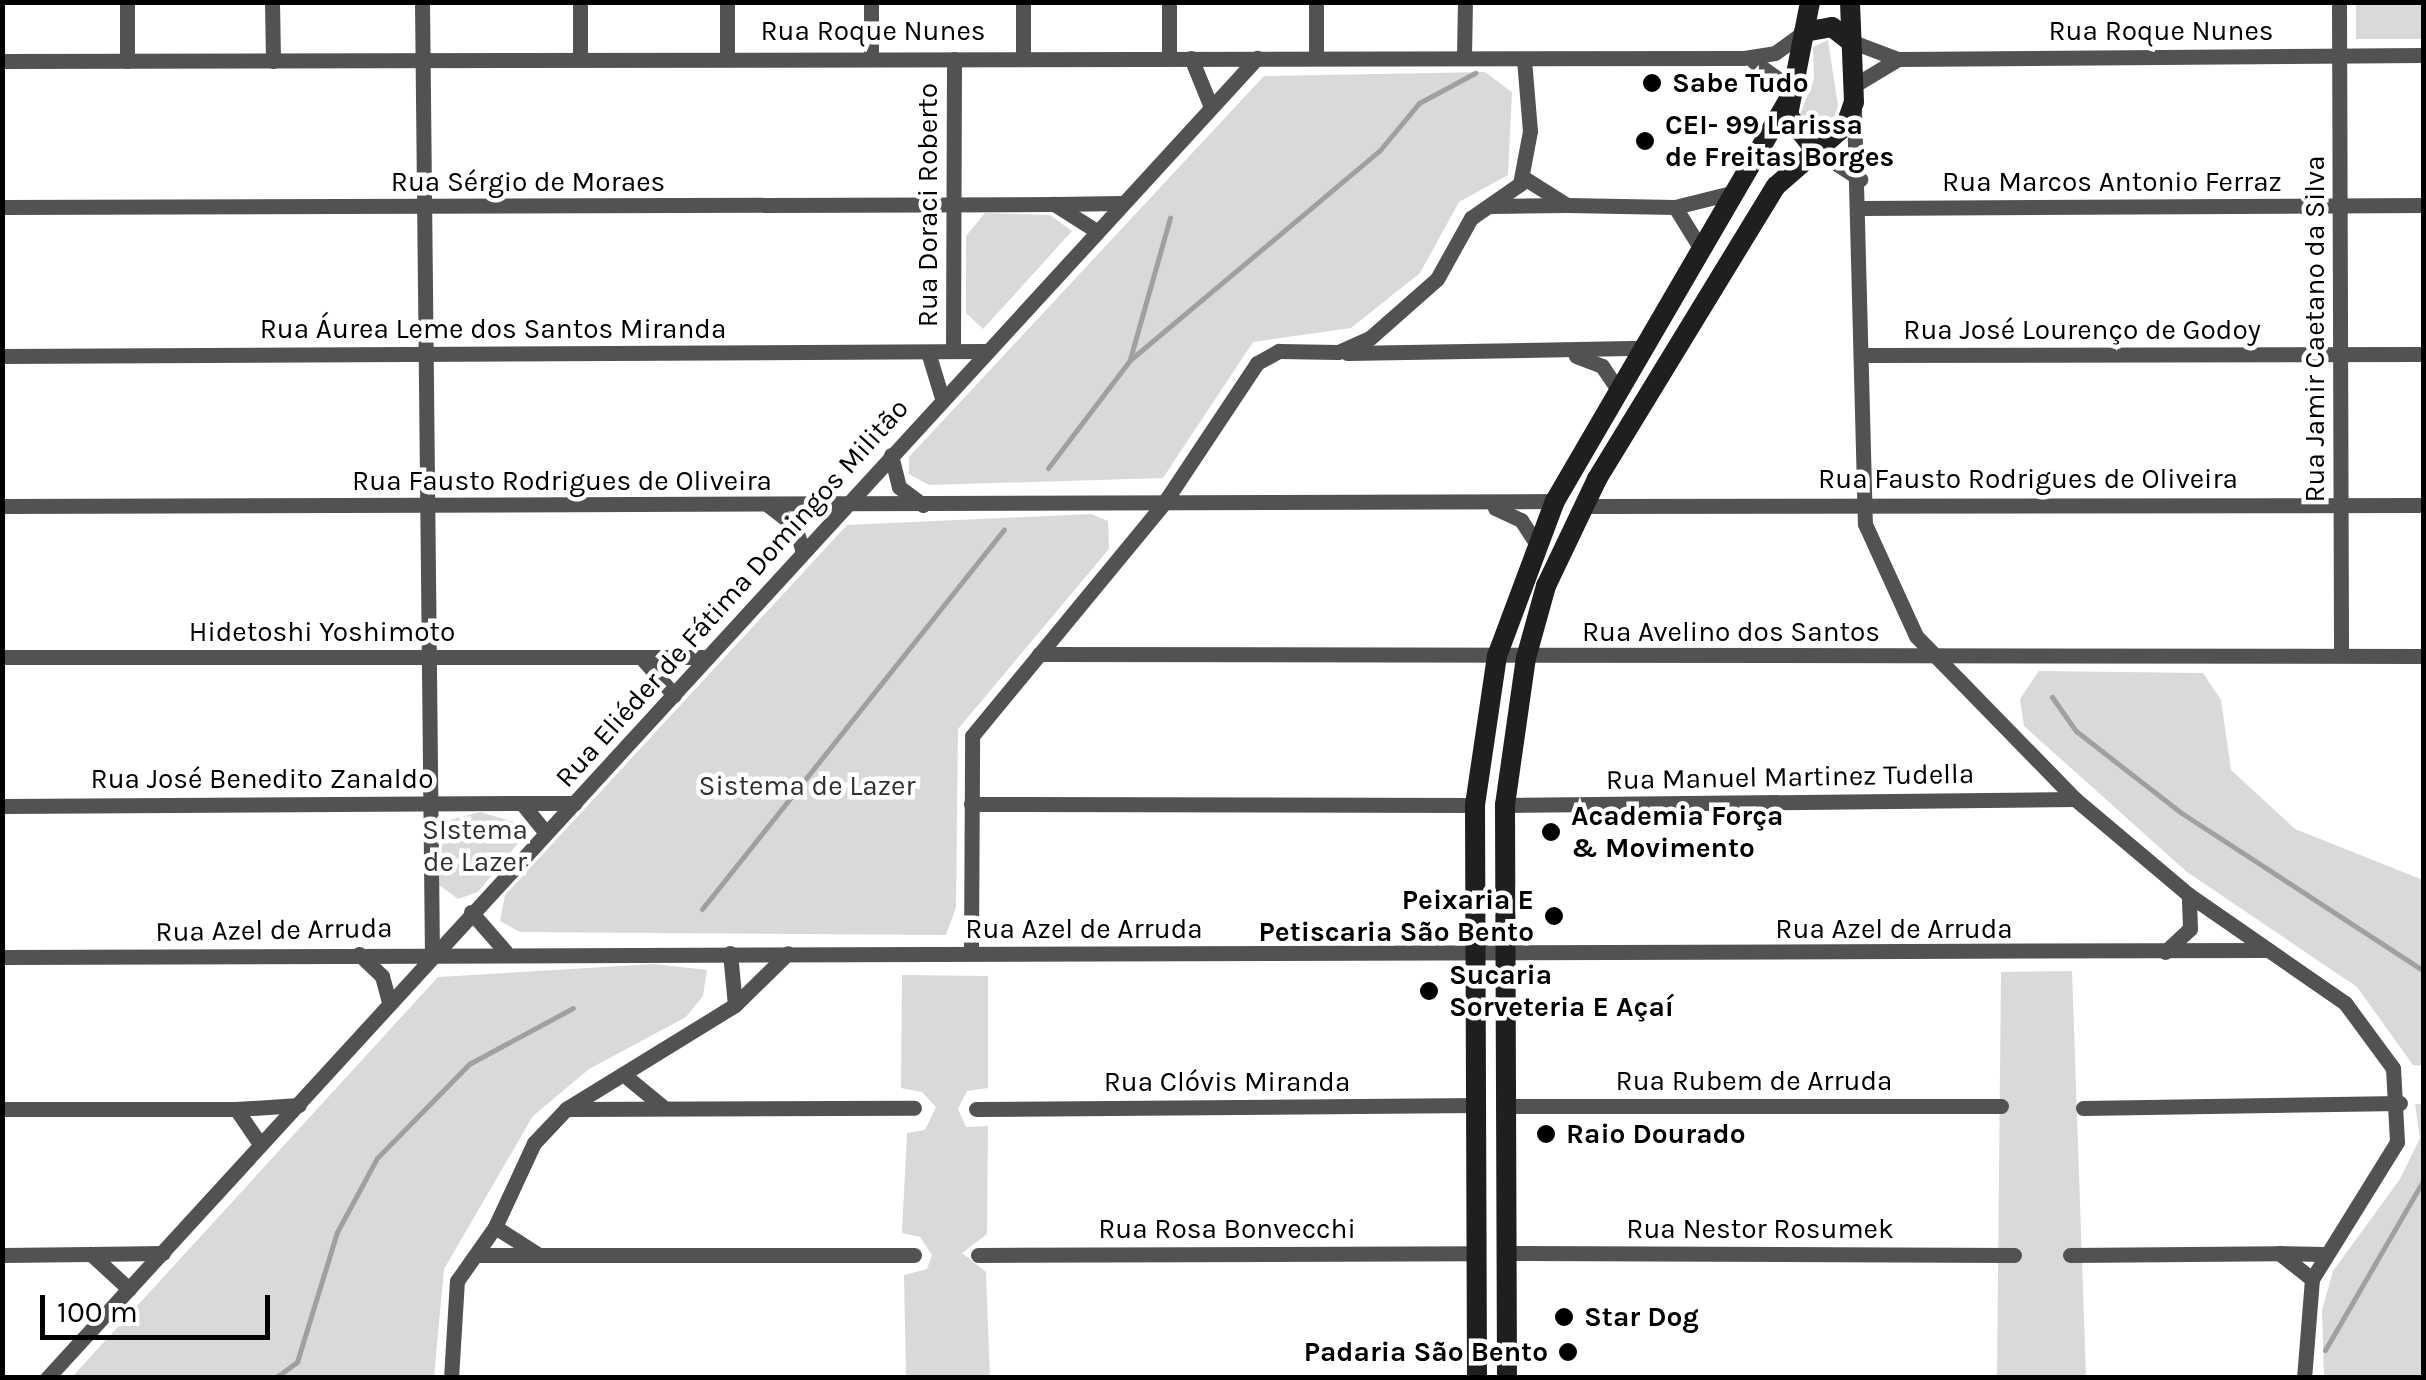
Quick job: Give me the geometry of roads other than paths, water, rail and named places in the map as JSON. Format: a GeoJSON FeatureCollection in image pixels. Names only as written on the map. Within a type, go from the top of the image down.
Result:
{"type":"FeatureCollection","features":[{"type":"Feature","properties":{"kind":"main road"},"geometry":{"type":"LineString","coordinates":[[1810,2],[1791,92],[1790,126],[1815,150]]}},
{"type":"Feature","properties":{"kind":"main road"},"geometry":{"type":"LineString","coordinates":[[1508,1378],[1505,805],[1526,658],[1582,506],[1597,479],[1776,186],[1815,150],[1838,135],[1853,94],[1850,2]]}},
{"type":"Feature","properties":{"kind":"main road","name":"Rua Roque Nunes"},"geometry":{"type":"LineString","coordinates":[[1804,32],[1832,27],[1850,41]]}},
{"type":"Feature","properties":{"kind":"main road"},"geometry":{"type":"LineString","coordinates":[[1478,1378],[1475,805],[1497,656],[1536,543],[1556,501],[1791,92]]}},
{"type":"Feature","properties":{"kind":"main road"},"geometry":{"type":"LineString","coordinates":[[1644,348],[1669,362]]}},
{"type":"Feature","properties":{"kind":"main road"},"geometry":{"type":"LineString","coordinates":[[1477,1254],[1506,1254]]}},
{"type":"Feature","properties":{"kind":"street"},"geometry":{"type":"LineString","coordinates":[[127,2],[127,61]]}},
{"type":"Feature","properties":{"kind":"street"},"geometry":{"type":"LineString","coordinates":[[272,2],[272,61]]}},
{"type":"Feature","properties":{"kind":"street"},"geometry":{"type":"LineString","coordinates":[[422,2],[425,208],[420,355],[432,953]]}},
{"type":"Feature","properties":{"kind":"street"},"geometry":{"type":"LineString","coordinates":[[580,2],[580,58]]}},
{"type":"Feature","properties":{"kind":"street"},"geometry":{"type":"LineString","coordinates":[[727,2],[727,58]]}},
{"type":"Feature","properties":{"kind":"street"},"geometry":{"type":"LineString","coordinates":[[871,59],[872,2]]}},
{"type":"Feature","properties":{"kind":"street"},"geometry":{"type":"LineString","coordinates":[[1023,2],[1023,59]]}},
{"type":"Feature","properties":{"kind":"street"},"geometry":{"type":"LineString","coordinates":[[1169,2],[1169,57]]}},
{"type":"Feature","properties":{"kind":"street"},"geometry":{"type":"LineString","coordinates":[[1316,2],[1316,56]]}},
{"type":"Feature","properties":{"kind":"street"},"geometry":{"type":"LineString","coordinates":[[1464,56],[1465,2]]}},
{"type":"Feature","properties":{"kind":"street","name":"Rua Jamir Caetano da Silva"},"geometry":{"type":"LineString","coordinates":[[2339,2],[2341,656]]}},
{"type":"Feature","properties":{"kind":"street","name":"Rua Roque Nunes"},"geometry":{"type":"LineString","coordinates":[[2,61],[1744,58],[1775,53],[1804,32]]}},
{"type":"Feature","properties":{"kind":"street","name":"Rua Roque Nunes"},"geometry":{"type":"LineString","coordinates":[[1850,41],[1898,59],[2424,55]]}},
{"type":"Feature","properties":{"kind":"street"},"geometry":{"type":"LineString","coordinates":[[1192,58],[1211,108]]}},
{"type":"Feature","properties":{"kind":"street","name":"Rua Eliéder de Fátima Domingos Militão"},"geometry":{"type":"LineString","coordinates":[[48,1378],[299,1105],[432,953],[575,803],[1095,230],[1258,58]]}},
{"type":"Feature","properties":{"kind":"street","name":"Rua Roque Nunes"},"geometry":{"type":"LineString","coordinates":[[1744,58],[1777,69],[1791,92]]}},
{"type":"Feature","properties":{"kind":"street","name":"Rua Doraci Roberto"},"geometry":{"type":"LineString","coordinates":[[953,350],[954,59]]}},
{"type":"Feature","properties":{"kind":"street"},"geometry":{"type":"LineString","coordinates":[[1524,59],[1524,178]]}},
{"type":"Feature","properties":{"kind":"street"},"geometry":{"type":"LineString","coordinates":[[1898,59],[1853,94],[1860,180],[1863,503],[1873,545],[1930,656],[2075,799],[2189,895],[2361,1020],[2386,1053],[2400,1104],[2384,1174],[2324,1254],[2312,1279],[2304,1378]]}},
{"type":"Feature","properties":{"kind":"street"},"geometry":{"type":"LineString","coordinates":[[1815,150],[1860,180]]}},
{"type":"Feature","properties":{"kind":"street"},"geometry":{"type":"LineString","coordinates":[[1524,178],[1566,205]]}},
{"type":"Feature","properties":{"kind":"street"},"geometry":{"type":"LineString","coordinates":[[1338,352],[1427,290],[1470,218],[1524,178]]}},
{"type":"Feature","properties":{"kind":"street"},"geometry":{"type":"LineString","coordinates":[[1488,206],[1675,207],[1734,192]]}},
{"type":"Feature","properties":{"kind":"street","name":"Rua Sérgio de Moraes"},"geometry":{"type":"LineString","coordinates":[[2,208],[1122,203]]}},
{"type":"Feature","properties":{"kind":"street"},"geometry":{"type":"LineString","coordinates":[[1054,204],[1095,230]]}},
{"type":"Feature","properties":{"kind":"street","name":"Rua Marcos Antonio Ferraz"},"geometry":{"type":"LineString","coordinates":[[1860,208],[2424,205]]}},
{"type":"Feature","properties":{"kind":"street"},"geometry":{"type":"LineString","coordinates":[[1675,207],[1701,249]]}},
{"type":"Feature","properties":{"kind":"street"},"geometry":{"type":"LineString","coordinates":[[970,953],[972,736],[1164,503],[1266,355],[1568,354],[1644,348]]}},
{"type":"Feature","properties":{"kind":"street"},"geometry":{"type":"LineString","coordinates":[[928,352],[942,398]]}},
{"type":"Feature","properties":{"kind":"street","name":"Rua Áurea Leme dos Santos Miranda"},"geometry":{"type":"LineString","coordinates":[[2,356],[984,352]]}},
{"type":"Feature","properties":{"kind":"street"},"geometry":{"type":"LineString","coordinates":[[1568,354],[1602,366],[1619,391]]}},
{"type":"Feature","properties":{"kind":"street","name":"Rua José Lourenço de Godoy"},"geometry":{"type":"LineString","coordinates":[[1862,354],[2424,354]]}},
{"type":"Feature","properties":{"kind":"street"},"geometry":{"type":"LineString","coordinates":[[891,455],[899,487],[923,505]]}},
{"type":"Feature","properties":{"kind":"street"},"geometry":{"type":"LineString","coordinates":[[1597,479],[1632,503]]}},
{"type":"Feature","properties":{"kind":"street","name":"Rua Fausto Rodrigues de Oliveira"},"geometry":{"type":"LineString","coordinates":[[2,506],[1556,501]]}},
{"type":"Feature","properties":{"kind":"street","name":"Rua Fausto Rodrigues de Oliveira"},"geometry":{"type":"LineString","coordinates":[[1482,504],[1521,520],[1536,543]]}},
{"type":"Feature","properties":{"kind":"street"},"geometry":{"type":"LineString","coordinates":[[768,505],[794,526],[803,552]]}},
{"type":"Feature","properties":{"kind":"street","name":"Rua Fausto Rodrigues de Oliveira"},"geometry":{"type":"LineString","coordinates":[[1582,506],[2424,505]]}},
{"type":"Feature","properties":{"kind":"street","name":"Rua Avelino dos Santos"},"geometry":{"type":"LineString","coordinates":[[1039,654],[1526,658],[2424,656]]}},
{"type":"Feature","properties":{"kind":"street","name":"Hidetoshi Yoshimoto"},"geometry":{"type":"LineString","coordinates":[[2,657],[708,657]]}},
{"type":"Feature","properties":{"kind":"street"},"geometry":{"type":"LineString","coordinates":[[640,657],[674,695]]}},
{"type":"Feature","properties":{"kind":"street","name":"Rua Manuel Martinez Tudella"},"geometry":{"type":"LineString","coordinates":[[1505,805],[2075,799]]}},
{"type":"Feature","properties":{"kind":"street"},"geometry":{"type":"LineString","coordinates":[[522,803],[546,833]]}},
{"type":"Feature","properties":{"kind":"street","name":"Rua José Benedito Zanaldo"},"geometry":{"type":"LineString","coordinates":[[2,806],[575,803]]}},
{"type":"Feature","properties":{"kind":"street"},"geometry":{"type":"LineString","coordinates":[[971,804],[1475,805]]}},
{"type":"Feature","properties":{"kind":"street"},"geometry":{"type":"LineString","coordinates":[[2165,952],[2190,929],[2189,895]]}},
{"type":"Feature","properties":{"kind":"street"},"geometry":{"type":"LineString","coordinates":[[472,912],[482,935],[508,952]]}},
{"type":"Feature","properties":{"kind":"street","name":"Rua Azel de Arruda"},"geometry":{"type":"LineString","coordinates":[[2,958],[508,952],[1507,956],[2268,950]]}},
{"type":"Feature","properties":{"kind":"street"},"geometry":{"type":"LineString","coordinates":[[730,953],[735,1005]]}},
{"type":"Feature","properties":{"kind":"street"},"geometry":{"type":"LineString","coordinates":[[450,1378],[457,1282],[495,1227],[534,1143],[566,1109],[735,1005],[788,953]]}},
{"type":"Feature","properties":{"kind":"street"},"geometry":{"type":"LineString","coordinates":[[359,954],[382,976],[389,1003]]}},
{"type":"Feature","properties":{"kind":"street"},"geometry":{"type":"LineString","coordinates":[[623,1074],[667,1109]]}},
{"type":"Feature","properties":{"kind":"street"},"geometry":{"type":"LineString","coordinates":[[608,1083],[623,1109]]}},
{"type":"Feature","properties":{"kind":"street"},"geometry":{"type":"LineString","coordinates":[[2082,1108],[2400,1104]]}},
{"type":"Feature","properties":{"kind":"street"},"geometry":{"type":"LineString","coordinates":[[2,1109],[236,1109],[299,1105]]}},
{"type":"Feature","properties":{"kind":"street","name":"Rua Clóvis Miranda"},"geometry":{"type":"LineString","coordinates":[[976,1109],[1478,1106]]}},
{"type":"Feature","properties":{"kind":"street","name":"Rua Rubem de Arruda"},"geometry":{"type":"LineString","coordinates":[[1507,1106],[2001,1106]]}},
{"type":"Feature","properties":{"kind":"street"},"geometry":{"type":"LineString","coordinates":[[566,1109],[914,1108]]}},
{"type":"Feature","properties":{"kind":"street"},"geometry":{"type":"LineString","coordinates":[[236,1109],[260,1144]]}},
{"type":"Feature","properties":{"kind":"street"},"geometry":{"type":"LineString","coordinates":[[495,1227],[539,1255]]}},
{"type":"Feature","properties":{"kind":"street"},"geometry":{"type":"LineString","coordinates":[[2,1255],[163,1253]]}},
{"type":"Feature","properties":{"kind":"street"},"geometry":{"type":"LineString","coordinates":[[2279,1253],[2312,1279]]}},
{"type":"Feature","properties":{"kind":"street"},"geometry":{"type":"LineString","coordinates":[[92,1254],[130,1288]]}},
{"type":"Feature","properties":{"kind":"street","name":"Rua Rosa Bonvecchi"},"geometry":{"type":"LineString","coordinates":[[978,1255],[1477,1254]]}},
{"type":"Feature","properties":{"kind":"street","name":"Rua Nestor Rosumek"},"geometry":{"type":"LineString","coordinates":[[1506,1254],[2014,1254]]}},
{"type":"Feature","properties":{"kind":"street"},"geometry":{"type":"LineString","coordinates":[[2070,1255],[2324,1254]]}},
{"type":"Feature","properties":{"kind":"street"},"geometry":{"type":"LineString","coordinates":[[479,1255],[914,1255]]}},
{"type":"Feature","properties":{"kind":"waterway"},"geometry":{"type":"LineString","coordinates":[[1048,468],[1130,360],[1380,150],[1419,103],[1475,73]]}},
{"type":"Feature","properties":{"kind":"waterway"},"geometry":{"type":"LineString","coordinates":[[1130,359],[1170,218]]}},
{"type":"Feature","properties":{"kind":"waterway"},"geometry":{"type":"LineString","coordinates":[[702,909],[1004,529]]}},
{"type":"Feature","properties":{"kind":"waterway"},"geometry":{"type":"LineString","coordinates":[[2052,697],[2076,731],[2180,812],[2424,971]]}},
{"type":"Feature","properties":{"kind":"waterway"},"geometry":{"type":"LineString","coordinates":[[275,1378],[297,1362],[337,1232],[377,1158],[469,1064],[573,1008]]}},
{"type":"Feature","properties":{"kind":"waterway"},"geometry":{"type":"LineString","coordinates":[[2325,1350],[2424,1179]]}},
{"type":"Feature","properties":{"kind":"place","name":"Sabe Tudo"},"geometry":{"type":"Point","coordinates":[1652,83]}},
{"type":"Feature","properties":{"kind":"place","name":"CEI- 99 Larissa de Freitas Borges"},"geometry":{"type":"Point","coordinates":[1645,141]}},
{"type":"Feature","properties":{"kind":"place","name":"Academia Força & Movimento"},"geometry":{"type":"Point","coordinates":[1551,832]}},
{"type":"Feature","properties":{"kind":"place","name":"Peixaria E Petiscaria São Bento"},"geometry":{"type":"Point","coordinates":[1554,916]}},
{"type":"Feature","properties":{"kind":"place","name":"Sucaria Sorveteria E Açaí"},"geometry":{"type":"Point","coordinates":[1429,991]}},
{"type":"Feature","properties":{"kind":"place","name":"Raio Dourado"},"geometry":{"type":"Point","coordinates":[1546,1134]}},
{"type":"Feature","properties":{"kind":"place","name":"Star Dog"},"geometry":{"type":"Point","coordinates":[1564,1317]}},
{"type":"Feature","properties":{"kind":"place","name":"Padaria São Bento"},"geometry":{"type":"Point","coordinates":[1568,1352]}},
{"type":"Feature","properties":{"kind":"park label","name":"Sistema de Lazer"},"geometry":{"type":"Point","coordinates":[807,786]}},
{"type":"Feature","properties":{"kind":"park label","name":"SIstema de Lazer"},"geometry":{"type":"Point","coordinates":[475,846]}}]}
